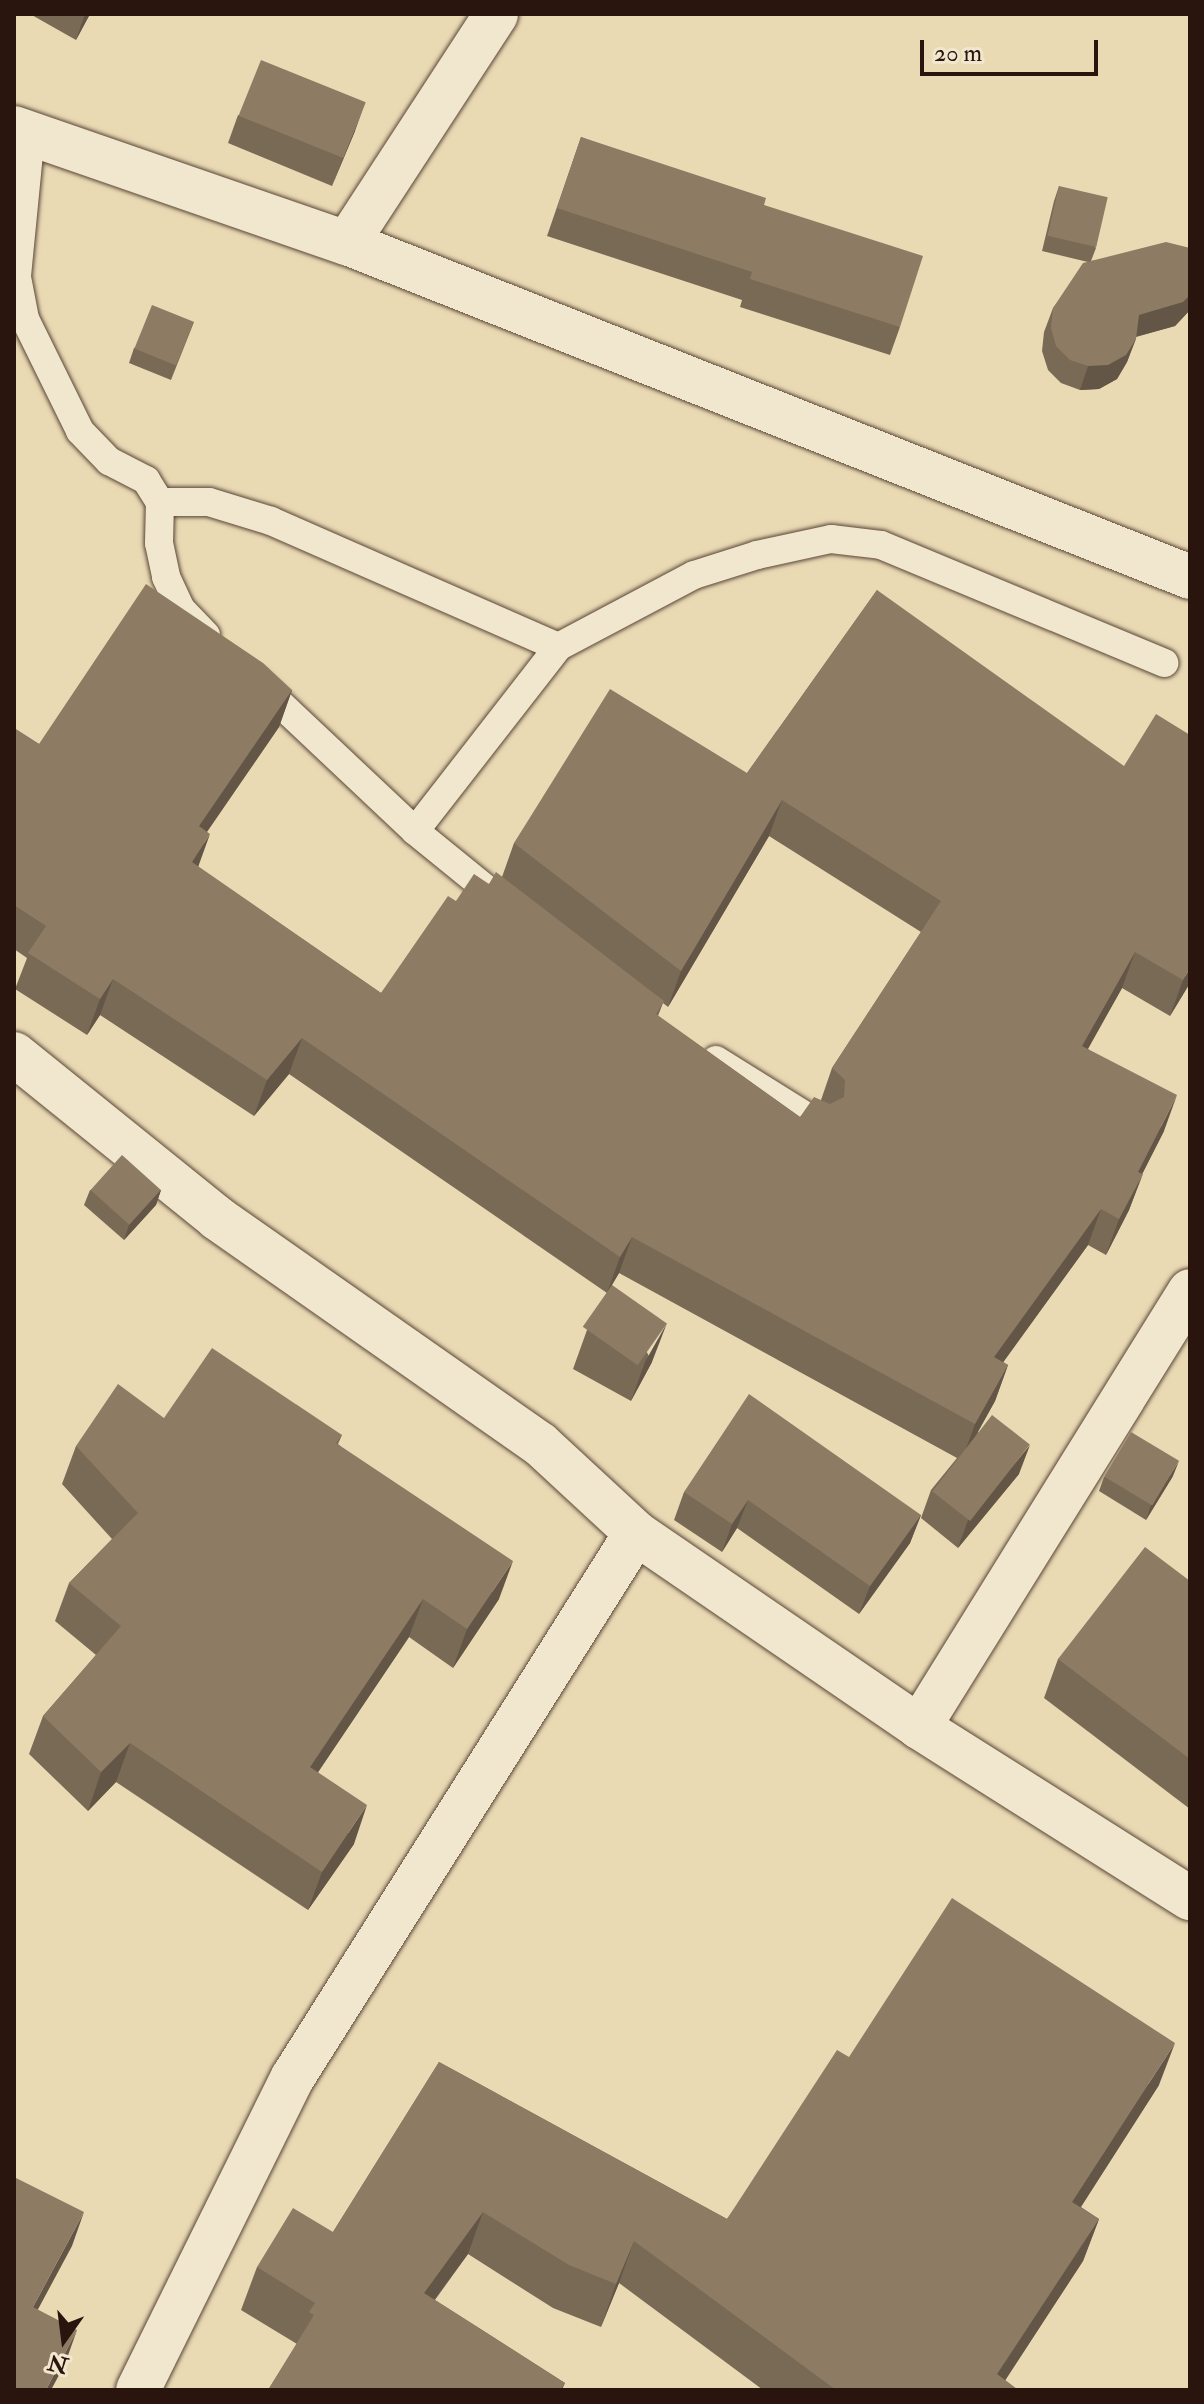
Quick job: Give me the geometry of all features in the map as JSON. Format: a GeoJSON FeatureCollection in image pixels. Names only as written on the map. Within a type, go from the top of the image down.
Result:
{"type":"FeatureCollection","features":[{"type":"Feature","properties":{"kind":"street"},"geometry":{"type":"LineString","coordinates":[[347,243],[496,14]]}},
{"type":"Feature","properties":{"kind":"street"},"geometry":{"type":"LineString","coordinates":[[23,130],[347,243],[1190,577]]}},
{"type":"Feature","properties":{"kind":"street"},"geometry":{"type":"LineString","coordinates":[[14,1054],[217,1218],[540,1444],[636,1533],[919,1727],[1190,1898]]}},
{"type":"Feature","properties":{"kind":"street"},"geometry":{"type":"LineString","coordinates":[[919,1727],[1190,1291]]}},
{"type":"Feature","properties":{"kind":"street"},"geometry":{"type":"LineString","coordinates":[[138,2390],[293,2077],[636,1533]]}},
{"type":"Feature","properties":{"kind":"lane"},"geometry":{"type":"LineString","coordinates":[[23,130],[17,277],[20,322],[80,431],[109,461],[146,480],[160,502],[159,543],[166,577],[181,609],[415,831],[521,917]]}},
{"type":"Feature","properties":{"kind":"lane"},"geometry":{"type":"LineString","coordinates":[[160,502],[209,502],[271,521],[558,647]]}},
{"type":"Feature","properties":{"kind":"lane"},"geometry":{"type":"LineString","coordinates":[[415,831],[558,647],[694,575],[757,555],[831,539],[881,545],[1164,663]]}},
{"type":"Feature","properties":{"kind":"lane"},"geometry":{"type":"LineString","coordinates":[[691,1044],[817,1123]]}},
{"type":"Feature","properties":{"kind":"building"},"geometry":{"type":"Polygon","coordinates":[[[261,60],[366,102],[343,158],[239,116],[261,60]]]}},
{"type":"Feature","properties":{"kind":"building"},"geometry":{"type":"Polygon","coordinates":[[[581,137],[766,198],[764,205],[923,256],[900,327],[750,279],[752,272],[557,208],[581,137]]]}},
{"type":"Feature","properties":{"kind":"building"},"geometry":{"type":"Polygon","coordinates":[[[1059,186],[1108,197],[1096,247],[1048,236],[1059,186]]]}},
{"type":"Feature","properties":{"kind":"building"},"geometry":{"type":"Polygon","coordinates":[[[1166,242],[1190,248],[1190,295],[1183,302],[1139,315],[1136,339],[1126,355],[1108,365],[1088,366],[1070,360],[1056,346],[1051,328],[1053,308],[1083,263],[1166,242]]]}},
{"type":"Feature","properties":{"kind":"building"},"geometry":{"type":"Polygon","coordinates":[[[152,305],[194,322],[176,365],[134,349],[152,305]]]}},
{"type":"Feature","properties":{"kind":"building"},"geometry":{"type":"Polygon","coordinates":[[[146,584],[263,663],[292,690],[199,826],[210,834],[192,862],[381,993],[448,896],[456,901],[474,874],[489,884],[496,872],[664,1001],[656,1014],[800,1117],[814,1097],[830,1104],[844,1097],[845,1080],[832,1068],[941,901],[782,800],[681,971],[514,843],[610,689],[747,773],[877,590],[1124,766],[1156,714],[1190,735],[1190,968],[1183,980],[1135,952],[1082,1046],[1177,1095],[1138,1172],[1143,1174],[1119,1219],[1101,1209],[994,1357],[1008,1365],[975,1424],[632,1237],[620,1257],[302,1038],[267,1080],[113,979],[100,999],[28,953],[46,926],[14,905],[14,728],[39,744],[146,584]]]}},
{"type":"Feature","properties":{"kind":"building"},"geometry":{"type":"Polygon","coordinates":[[[122,1155],[161,1190],[129,1225],[91,1190],[122,1155]]]}},
{"type":"Feature","properties":{"kind":"building"},"geometry":{"type":"Polygon","coordinates":[[[612,1285],[667,1323],[638,1365],[583,1327],[612,1285]]]}},
{"type":"Feature","properties":{"kind":"building"},"geometry":{"type":"Polygon","coordinates":[[[212,1348],[342,1435],[336,1443],[513,1561],[467,1629],[423,1599],[310,1767],[367,1805],[322,1872],[130,1743],[101,1772],[43,1716],[121,1626],[69,1583],[138,1513],[76,1446],[118,1384],[164,1418],[212,1348]]]}},
{"type":"Feature","properties":{"kind":"building"},"geometry":{"type":"Polygon","coordinates":[[[749,1394],[921,1515],[870,1586],[748,1500],[732,1524],[684,1492],[749,1394]]]}},
{"type":"Feature","properties":{"kind":"building"},"geometry":{"type":"Polygon","coordinates":[[[992,1415],[1030,1445],[970,1521],[932,1491],[992,1415]]]}},
{"type":"Feature","properties":{"kind":"building"},"geometry":{"type":"Polygon","coordinates":[[[1131,1432],[1179,1461],[1152,1505],[1104,1477],[1131,1432]]]}},
{"type":"Feature","properties":{"kind":"building"},"geometry":{"type":"Polygon","coordinates":[[[1145,1547],[1190,1581],[1190,1759],[1058,1659],[1145,1547]]]}},
{"type":"Feature","properties":{"kind":"building"},"geometry":{"type":"Polygon","coordinates":[[[952,1898],[1175,2043],[1072,2202],[1099,2219],[997,2374],[1018,2390],[836,2390],[634,2241],[616,2284],[569,2265],[483,2212],[424,2293],[565,2383],[560,2390],[268,2390],[314,2315],[309,2312],[315,2303],[257,2267],[293,2208],[333,2232],[439,2062],[727,2219],[837,2050],[849,2057],[952,1898]]]}},
{"type":"Feature","properties":{"kind":"building"},"geometry":{"type":"Polygon","coordinates":[[[14,2177],[84,2212],[33,2307],[77,2330],[46,2390],[14,2390],[14,2177]]]}}]}
